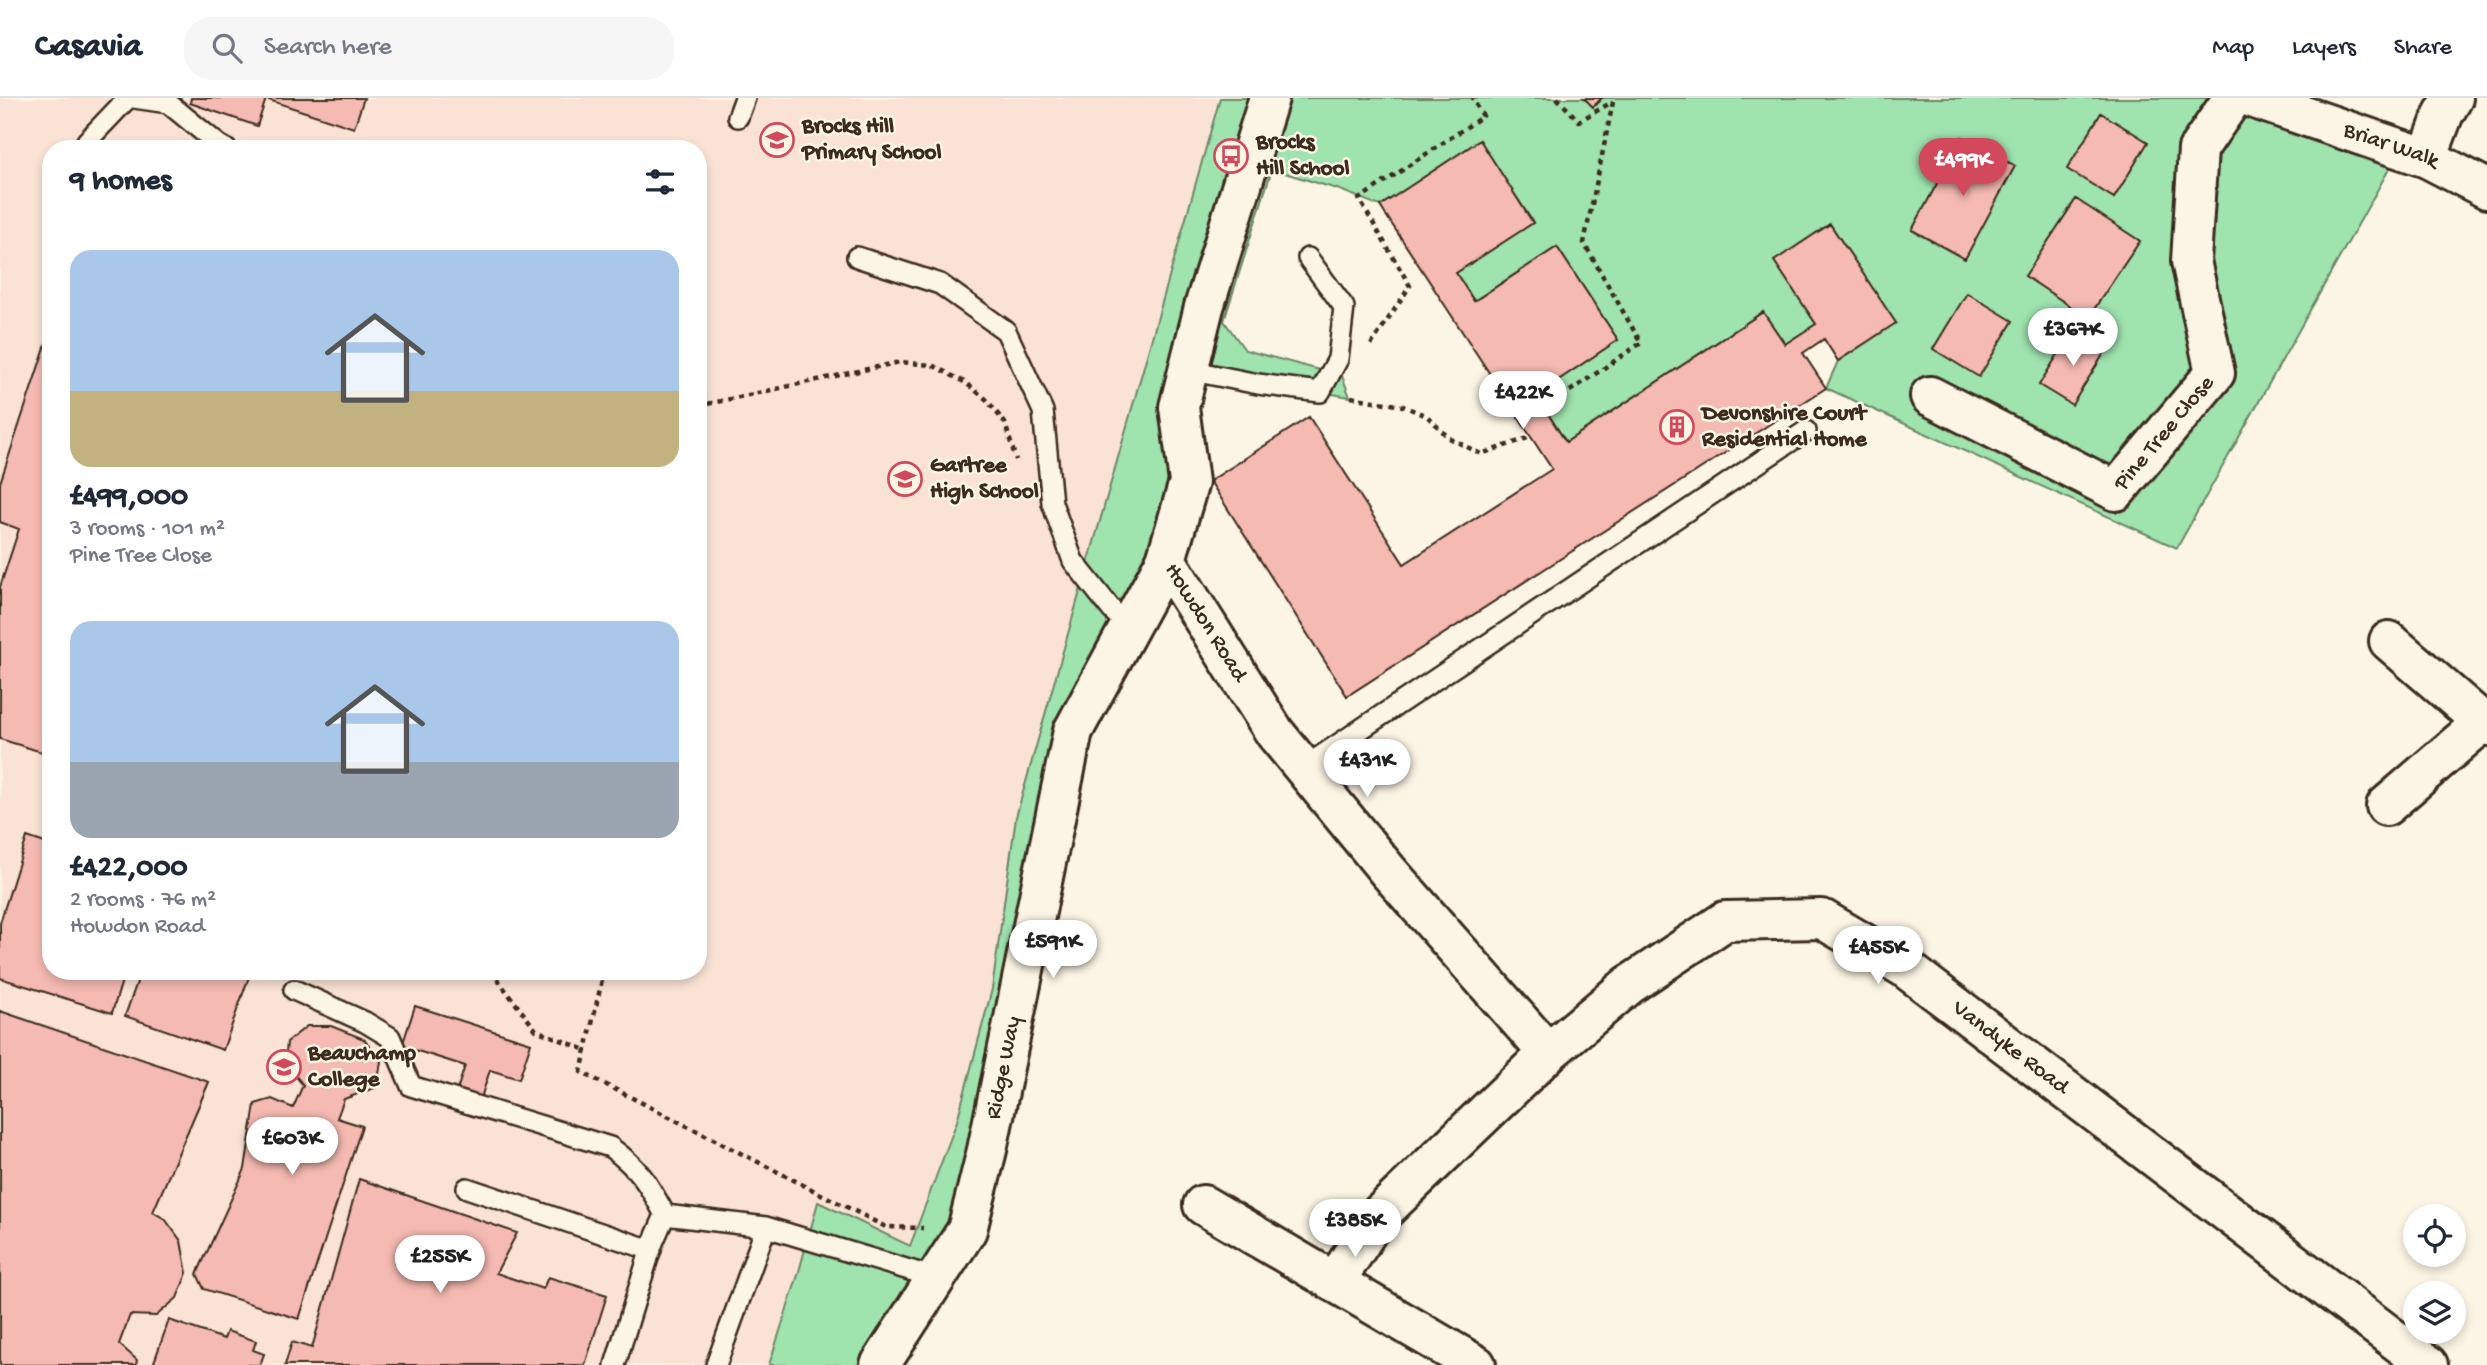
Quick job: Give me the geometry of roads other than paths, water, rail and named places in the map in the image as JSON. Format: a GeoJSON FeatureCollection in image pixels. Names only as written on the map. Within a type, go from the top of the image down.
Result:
{"type":"FeatureCollection","features":[{"type":"Feature","properties":{"kind":"street","name":"Howdon Road"},"geometry":{"type":"LineString","coordinates":[[1269,98],[1204,307],[1179,407],[1189,482],[1166,560],[1275,733],[1388,871],[1548,1052]]}},
{"type":"Feature","properties":{"kind":"street","name":"Pine Tree Close"},"geometry":{"type":"LineString","coordinates":[[1930,396],[2116,491],[2215,373],[2191,261],[2197,161],[2198,149],[2233,98]]}},
{"type":"Feature","properties":{"kind":"street","name":"Briar Walk"},"geometry":{"type":"LineString","coordinates":[[2252,98],[2427,158],[2487,189]]}},
{"type":"Feature","properties":{"kind":"street"},"geometry":{"type":"LineString","coordinates":[[2427,158],[2444,113],[2454,98]]}},
{"type":"Feature","properties":{"kind":"street","name":"Ridge Way"},"geometry":{"type":"LineString","coordinates":[[880,1365],[967,1230],[987,1150],[1073,731],[1166,560]]}},
{"type":"Feature","properties":{"kind":"street"},"geometry":{"type":"LineString","coordinates":[[2386,806],[2484,724],[2389,641]]}},
{"type":"Feature","properties":{"kind":"street","name":"Vandyke Road"},"geometry":{"type":"LineString","coordinates":[[1335,1282],[1376,1218],[1548,1052],[1629,985],[1725,921],[1822,919],[1904,967],[2428,1365]]}},
{"type":"Feature","properties":{"kind":"street"},"geometry":{"type":"LineString","coordinates":[[1203,1205],[1476,1365]]}},
{"type":"Feature","properties":{"kind":"lane"},"geometry":{"type":"LineString","coordinates":[[88,140],[128,98]]}},
{"type":"Feature","properties":{"kind":"lane"},"geometry":{"type":"LineString","coordinates":[[134,98],[168,103],[213,140]]}},
{"type":"Feature","properties":{"kind":"lane"},"geometry":{"type":"LineString","coordinates":[[738,117],[745,98]]}},
{"type":"Feature","properties":{"kind":"lane"},"geometry":{"type":"LineString","coordinates":[[858,257],[940,284],[1006,331],[1043,411],[1052,503],[1073,561],[1130,628]]}},
{"type":"Feature","properties":{"kind":"lane"},"geometry":{"type":"LineString","coordinates":[[1188,370],[1258,384],[1320,392],[1338,359],[1344,307],[1308,258]]}},
{"type":"Feature","properties":{"kind":"lane"},"geometry":{"type":"LineString","coordinates":[[1303,768],[1806,431]]}},
{"type":"Feature","properties":{"kind":"lane"},"geometry":{"type":"LineString","coordinates":[[294,990],[365,1022],[390,1037],[411,1086],[610,1147],[644,1177],[665,1215]]}},
{"type":"Feature","properties":{"kind":"lane"},"geometry":{"type":"LineString","coordinates":[[467,1188],[651,1250]]}},
{"type":"Feature","properties":{"kind":"lane"},"geometry":{"type":"LineString","coordinates":[[665,1215],[766,1227],[936,1278]]}},
{"type":"Feature","properties":{"kind":"lane"},"geometry":{"type":"LineString","coordinates":[[615,1365],[651,1250],[665,1215]]}},
{"type":"Feature","properties":{"kind":"lane"},"geometry":{"type":"LineString","coordinates":[[716,1365],[766,1227]]}},
{"type":"Feature","properties":{"kind":"place","name":"Brocks Hill Primary School"},"geometry":{"type":"Point","coordinates":[777,140]}},
{"type":"Feature","properties":{"kind":"place","name":"Brocks Hill School"},"geometry":{"type":"Point","coordinates":[1231,156]}},
{"type":"Feature","properties":{"kind":"place","name":"Devonshire Court Residential Home"},"geometry":{"type":"Point","coordinates":[1677,427]}},
{"type":"Feature","properties":{"kind":"place","name":"Gartree High School"},"geometry":{"type":"Point","coordinates":[905,479]}},
{"type":"Feature","properties":{"kind":"place","name":"Beauchamp College"},"geometry":{"type":"Point","coordinates":[284,1067]}}]}
